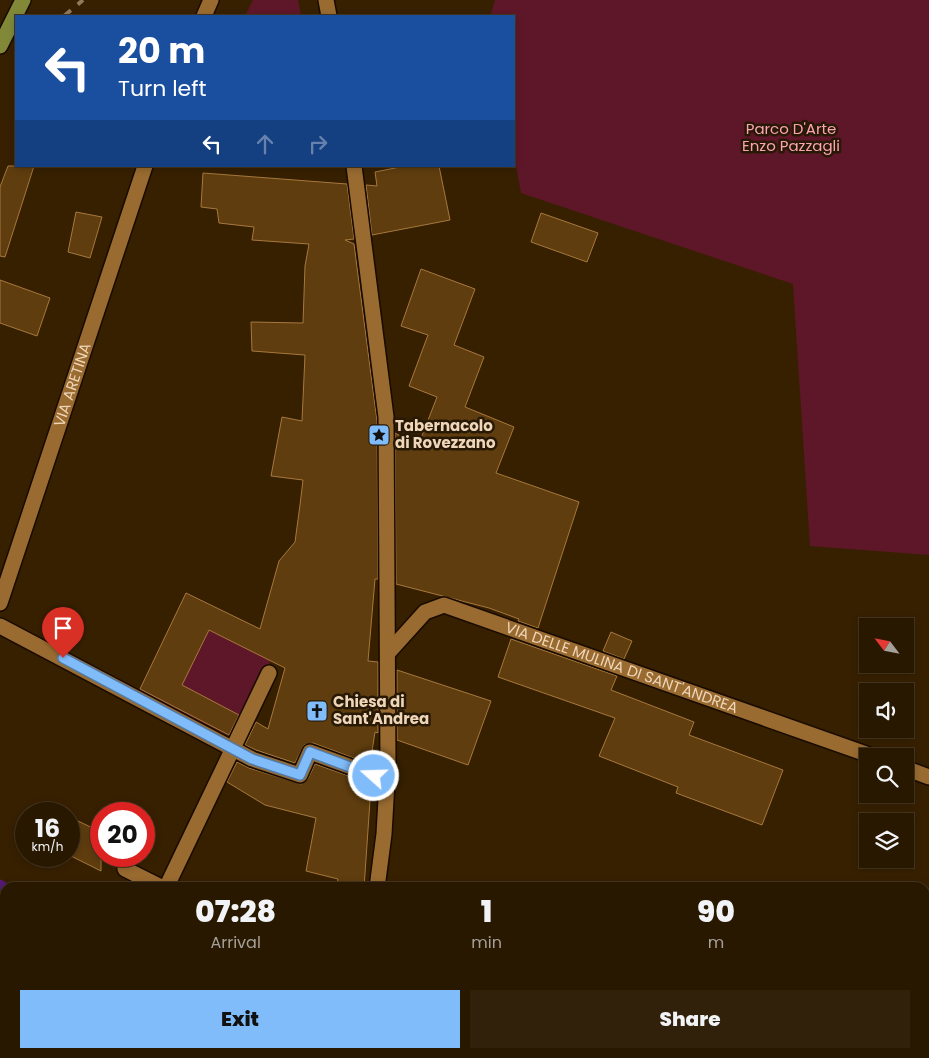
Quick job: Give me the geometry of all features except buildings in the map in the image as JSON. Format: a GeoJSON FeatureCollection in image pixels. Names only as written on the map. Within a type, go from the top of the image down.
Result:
{"type":"FeatureCollection","features":[{"type":"Feature","properties":{"kind":"main road"},"geometry":{"type":"LineString","coordinates":[[16,15],[23,0]]}},
{"type":"Feature","properties":{"kind":"main road"},"geometry":{"type":"LineString","coordinates":[[0,46],[15,16]]}},
{"type":"Feature","properties":{"kind":"street"},"geometry":{"type":"LineString","coordinates":[[204,15],[211,0]]}},
{"type":"Feature","properties":{"kind":"street"},"geometry":{"type":"LineString","coordinates":[[326,0],[329,15]]}},
{"type":"Feature","properties":{"kind":"street","name":"VIA ARETINA"},"geometry":{"type":"LineString","coordinates":[[0,603],[145,167]]}},
{"type":"Feature","properties":{"kind":"street"},"geometry":{"type":"LineString","coordinates":[[354,167],[386,417],[387,780],[384,834],[378,882]]}},
{"type":"Feature","properties":{"kind":"street","name":"VIA DELLE MULINA DI SANT'ANDREA"},"geometry":{"type":"LineString","coordinates":[[388,653],[425,612],[444,605],[859,751]]}},
{"type":"Feature","properties":{"kind":"street"},"geometry":{"type":"LineString","coordinates":[[0,626],[252,759],[300,775],[310,752],[387,780]]}},
{"type":"Feature","properties":{"kind":"street"},"geometry":{"type":"LineString","coordinates":[[168,882],[269,672]]}},
{"type":"Feature","properties":{"kind":"street"},"geometry":{"type":"LineString","coordinates":[[914,771],[929,777]]}},
{"type":"Feature","properties":{"kind":"street"},"geometry":{"type":"LineString","coordinates":[[125,869],[152,882]]}},
{"type":"Feature","properties":{"kind":"green space"},"geometry":{"type":"Polygon","coordinates":[[[253,0],[298,0],[301,15],[246,15],[253,0]]]}},
{"type":"Feature","properties":{"kind":"green space","name":"Parco D'Arte Enzo Pazzagli"},"geometry":{"type":"Polygon","coordinates":[[[495,0],[929,0],[929,555],[810,546],[793,284],[521,193],[515,160],[515,15],[490,15],[495,0]]]}},
{"type":"Feature","properties":{"kind":"green space"},"geometry":{"type":"Polygon","coordinates":[[[186,593],[281,639],[233,738],[139,691],[186,593]]]}},
{"type":"Feature","properties":{"kind":"railway"},"geometry":{"type":"LineString","coordinates":[[65,15],[83,0]]}},
{"type":"Feature","properties":{"kind":"place","name":"Tabernacolo di Rovezzano"},"geometry":{"type":"Point","coordinates":[379,435]}},
{"type":"Feature","properties":{"kind":"place","name":"Chiesa di Sant'Andrea"},"geometry":{"type":"Point","coordinates":[317,711]}},
{"type":"Feature","properties":{"kind":"route"},"geometry":{"type":"LineString","coordinates":[[63,658],[252,759],[300,775],[310,752],[374,776]]}}]}
